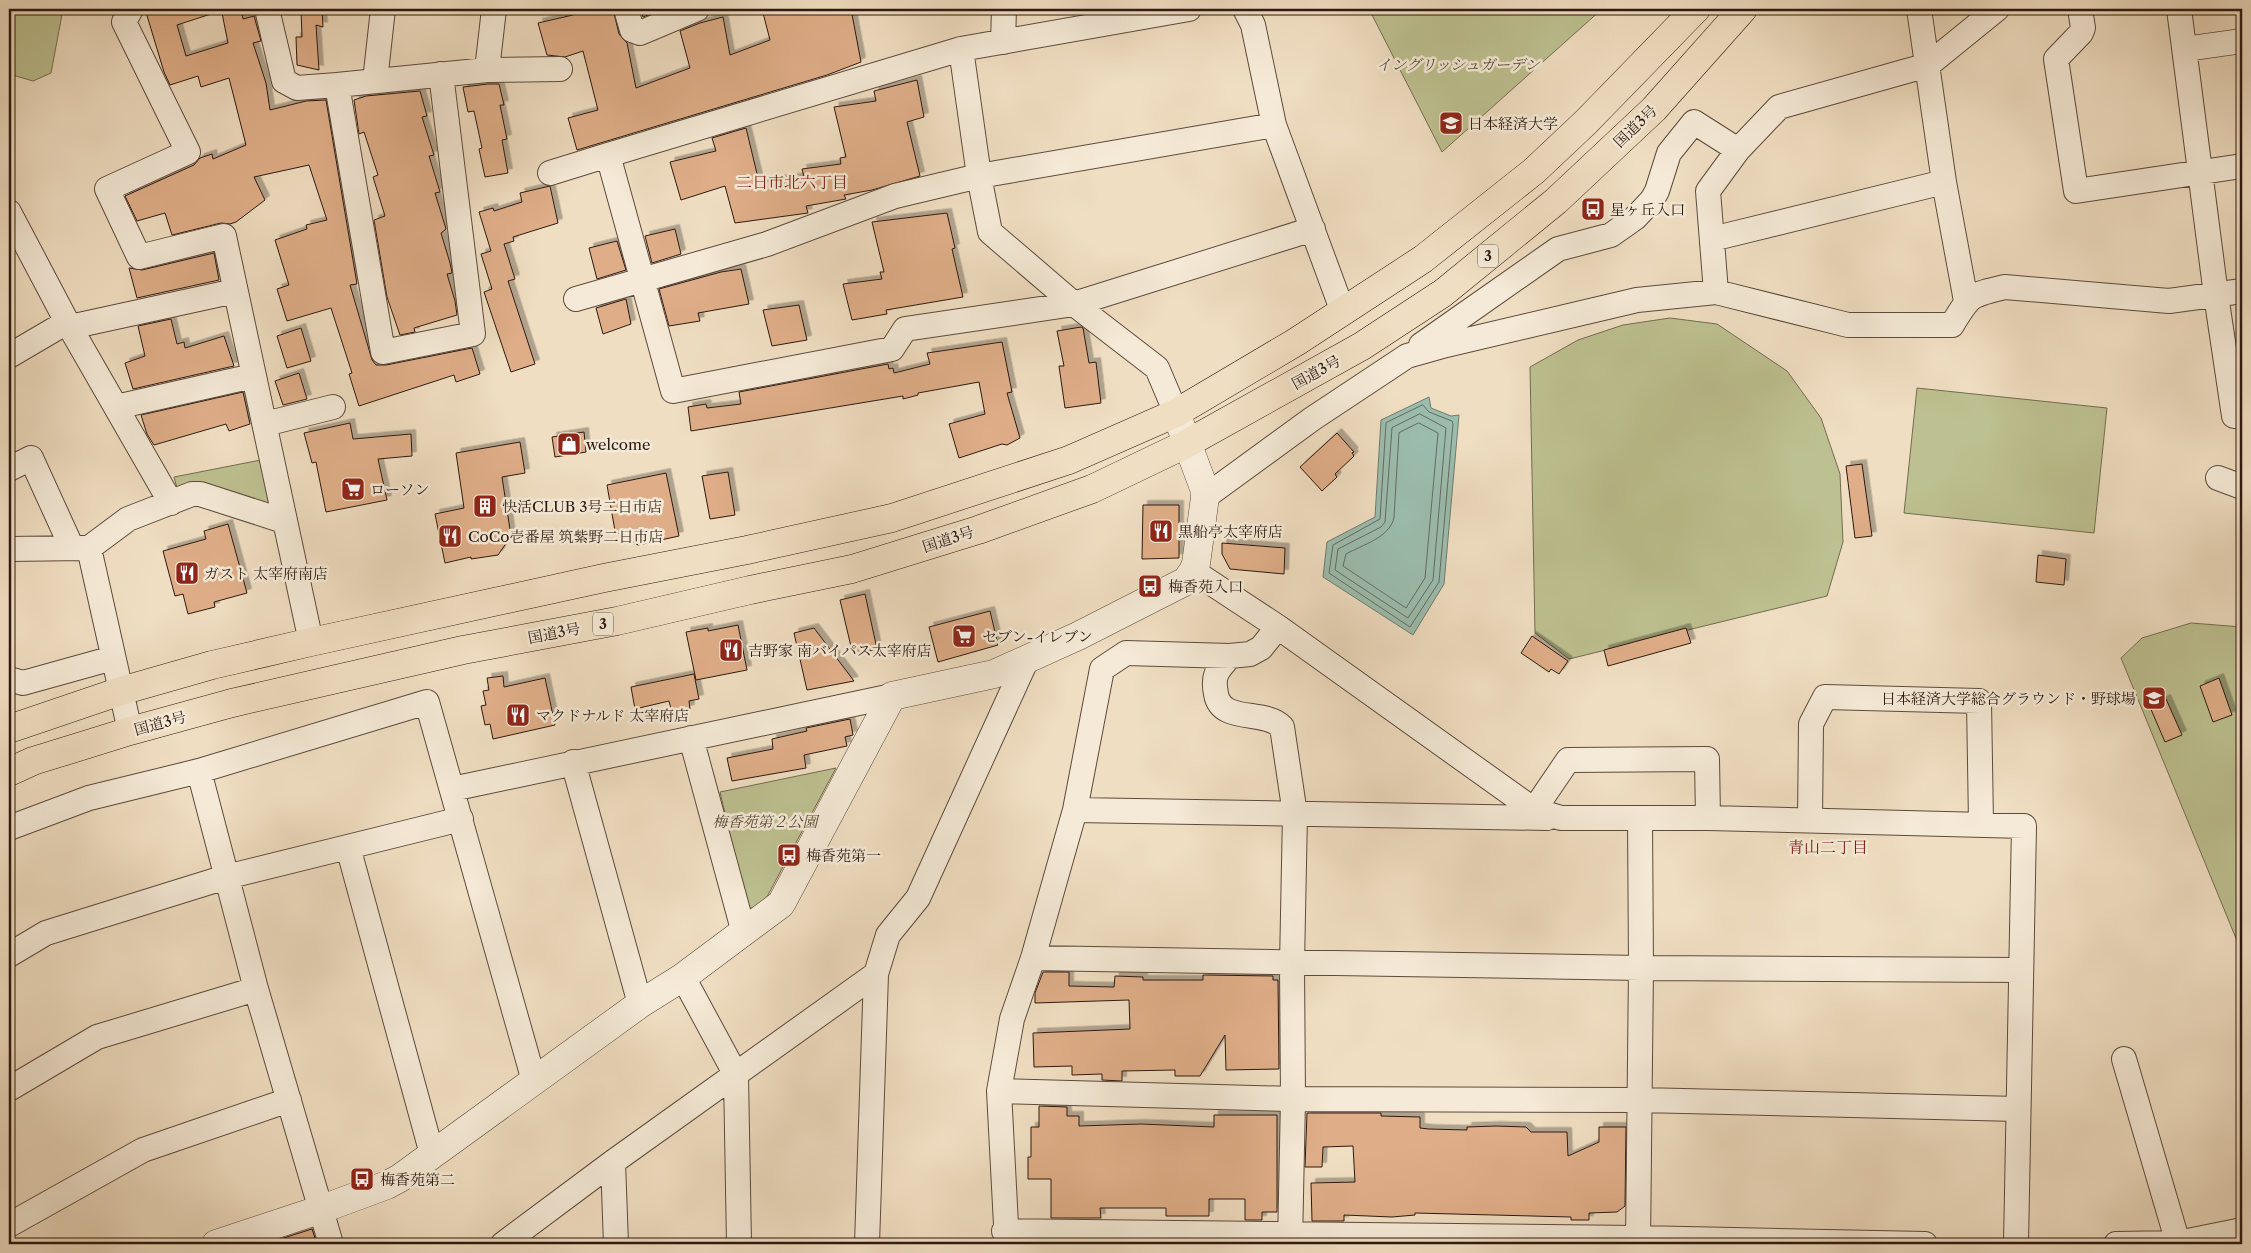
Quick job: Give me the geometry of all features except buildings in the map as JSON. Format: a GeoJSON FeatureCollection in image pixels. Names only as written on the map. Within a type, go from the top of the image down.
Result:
{"type":"FeatureCollection","features":[{"type":"Feature","properties":{"kind":"highway"},"geometry":{"type":"LineString","coordinates":[[9,729],[121,691],[212,665],[604,578],[747,550],[892,518],[1069,460],[1176,413],[1296,342],[1423,258],[1534,171],[1586,122],[1696,9]]}},
{"type":"Feature","properties":{"kind":"highway","name":"国道3号"},"geometry":{"type":"LineString","coordinates":[[9,772],[33,761],[130,731],[232,703],[463,650],[617,621],[750,590],[852,569],[978,530],[1092,489],[1186,444],[1362,346],[1443,293],[1556,201],[1654,109],[1743,9]]}},
{"type":"Feature","properties":{"kind":"street"},"geometry":{"type":"LineString","coordinates":[[131,9],[124,22],[188,152],[106,189],[139,256],[224,236],[311,642]]}},
{"type":"Feature","properties":{"kind":"street"},"geometry":{"type":"LineString","coordinates":[[267,9],[284,81],[297,88],[487,70],[560,69]]}},
{"type":"Feature","properties":{"kind":"street"},"geometry":{"type":"LineString","coordinates":[[375,81],[383,9]]}},
{"type":"Feature","properties":{"kind":"street"},"geometry":{"type":"LineString","coordinates":[[487,70],[494,9]]}},
{"type":"Feature","properties":{"kind":"street"},"geometry":{"type":"LineString","coordinates":[[626,9],[632,30],[640,33],[697,9]]}},
{"type":"Feature","properties":{"kind":"street"},"geometry":{"type":"LineString","coordinates":[[1003,42],[1004,9]]}},
{"type":"Feature","properties":{"kind":"street"},"geometry":{"type":"LineString","coordinates":[[550,173],[961,49],[1189,9]]}},
{"type":"Feature","properties":{"kind":"street"},"geometry":{"type":"LineString","coordinates":[[1245,9],[1252,24],[1274,125],[1343,312]]}},
{"type":"Feature","properties":{"kind":"street"},"geometry":{"type":"LineString","coordinates":[[1919,9],[1944,182],[1966,301]]}},
{"type":"Feature","properties":{"kind":"street"},"geometry":{"type":"LineString","coordinates":[[1716,292],[1708,191],[1738,150],[1779,107],[1928,65],[1997,9]]}},
{"type":"Feature","properties":{"kind":"street"},"geometry":{"type":"LineString","coordinates":[[2080,9],[2082,33],[2056,59],[2076,191],[2242,166]]}},
{"type":"Feature","properties":{"kind":"street"},"geometry":{"type":"LineString","coordinates":[[2179,9],[2216,295],[2234,416],[2242,415]]}},
{"type":"Feature","properties":{"kind":"street"},"geometry":{"type":"LineString","coordinates":[[2185,48],[2242,41]]}},
{"type":"Feature","properties":{"kind":"street"},"geometry":{"type":"LineString","coordinates":[[452,789],[994,674],[1026,661],[1186,581],[1194,571],[1205,497],[1204,488],[1157,368],[1074,304],[990,232],[979,176],[961,49]]}},
{"type":"Feature","properties":{"kind":"street"},"geometry":{"type":"LineString","coordinates":[[337,85],[383,352],[473,334],[441,74]]}},
{"type":"Feature","properties":{"kind":"street"},"geometry":{"type":"LineString","coordinates":[[1205,497],[1312,419],[1407,356],[1558,249],[1611,235],[1635,218],[1652,200],[1657,191],[1669,153],[1694,122],[1738,150]]}},
{"type":"Feature","properties":{"kind":"street"},"geometry":{"type":"LineString","coordinates":[[576,299],[767,244],[895,196],[979,176],[1274,125]]}},
{"type":"Feature","properties":{"kind":"street"},"geometry":{"type":"LineString","coordinates":[[608,155],[673,391],[892,349],[905,329],[1074,304],[1313,229]]}},
{"type":"Feature","properties":{"kind":"street"},"geometry":{"type":"LineString","coordinates":[[1712,239],[1944,182]]}},
{"type":"Feature","properties":{"kind":"street"},"geometry":{"type":"LineString","coordinates":[[9,212],[16,241],[69,324],[171,503]]}},
{"type":"Feature","properties":{"kind":"street"},"geometry":{"type":"LineString","coordinates":[[1407,356],[1446,345],[1638,300],[1716,292],[1848,325],[1952,325],[1966,301],[1979,292],[2005,287],[2169,301],[2242,291]]}},
{"type":"Feature","properties":{"kind":"street"},"geometry":{"type":"LineString","coordinates":[[9,356],[69,324],[235,292]]}},
{"type":"Feature","properties":{"kind":"street"},"geometry":{"type":"LineString","coordinates":[[116,407],[253,376]]}},
{"type":"Feature","properties":{"kind":"street"},"geometry":{"type":"LineString","coordinates":[[265,424],[333,408]]}},
{"type":"Feature","properties":{"kind":"street"},"geometry":{"type":"LineString","coordinates":[[9,469],[30,458],[80,548],[113,658],[130,731]]}},
{"type":"Feature","properties":{"kind":"street"},"geometry":{"type":"LineString","coordinates":[[2218,478],[2242,487]]}},
{"type":"Feature","properties":{"kind":"street"},"geometry":{"type":"LineString","coordinates":[[9,549],[80,548],[128,519],[192,494],[200,494],[284,521]]}},
{"type":"Feature","properties":{"kind":"street"},"geometry":{"type":"LineString","coordinates":[[1194,571],[1278,627],[1534,810],[1561,818]]}},
{"type":"Feature","properties":{"kind":"street"},"geometry":{"type":"LineString","coordinates":[[1278,627],[1256,652],[1230,656],[1126,652],[1102,669],[1075,810],[1033,958],[1012,1020],[1000,1091],[1005,1238],[1925,1244]]}},
{"type":"Feature","properties":{"kind":"street"},"geometry":{"type":"LineString","coordinates":[[1230,656],[1215,674],[1216,699],[1229,712],[1273,719],[1282,727],[1295,814],[1292,964],[1291,1239]]}},
{"type":"Feature","properties":{"kind":"street"},"geometry":{"type":"LineString","coordinates":[[9,679],[23,683],[113,658]]}},
{"type":"Feature","properties":{"kind":"street"},"geometry":{"type":"LineString","coordinates":[[868,1244],[876,974],[888,935],[918,898],[1026,661]]}},
{"type":"Feature","properties":{"kind":"street"},"geometry":{"type":"LineString","coordinates":[[216,1244],[322,1209],[387,1185],[400,1178],[640,1004],[683,977],[781,904],[892,696]]}},
{"type":"Feature","properties":{"kind":"street"},"geometry":{"type":"LineString","coordinates":[[1810,820],[1812,724],[1824,697],[1980,701],[1981,823]]}},
{"type":"Feature","properties":{"kind":"street"},"geometry":{"type":"LineString","coordinates":[[9,828],[89,798],[199,771],[427,702],[534,1081]]}},
{"type":"Feature","properties":{"kind":"street"},"geometry":{"type":"LineString","coordinates":[[691,738],[744,933]]}},
{"type":"Feature","properties":{"kind":"street"},"geometry":{"type":"LineString","coordinates":[[1534,810],[1568,760],[1707,759],[1708,818]]}},
{"type":"Feature","properties":{"kind":"street"},"geometry":{"type":"LineString","coordinates":[[573,762],[640,1004]]}},
{"type":"Feature","properties":{"kind":"street"},"geometry":{"type":"LineString","coordinates":[[199,771],[256,989],[322,1209],[330,1244]]}},
{"type":"Feature","properties":{"kind":"street"},"geometry":{"type":"LineString","coordinates":[[1075,810],[1640,819],[1708,818],[1981,823],[2024,826],[2016,1244]]}},
{"type":"Feature","properties":{"kind":"street"},"geometry":{"type":"LineString","coordinates":[[9,955],[46,933],[226,877],[460,819]]}},
{"type":"Feature","properties":{"kind":"street"},"geometry":{"type":"LineString","coordinates":[[1638,1241],[1641,968],[1640,819]]}},
{"type":"Feature","properties":{"kind":"street"},"geometry":{"type":"LineString","coordinates":[[348,847],[432,1154]]}},
{"type":"Feature","properties":{"kind":"street"},"geometry":{"type":"LineString","coordinates":[[1033,958],[1292,964],[2021,970]]}},
{"type":"Feature","properties":{"kind":"street"},"geometry":{"type":"LineString","coordinates":[[503,1244],[613,1162],[876,974]]}},
{"type":"Feature","properties":{"kind":"street"},"geometry":{"type":"LineString","coordinates":[[683,977],[736,1075],[739,1244]]}},
{"type":"Feature","properties":{"kind":"street"},"geometry":{"type":"LineString","coordinates":[[9,1089],[97,1037],[256,989]]}},
{"type":"Feature","properties":{"kind":"street"},"geometry":{"type":"LineString","coordinates":[[2124,1059],[2178,1243]]}},
{"type":"Feature","properties":{"kind":"street"},"geometry":{"type":"LineString","coordinates":[[1000,1091],[1293,1099],[1640,1100],[2018,1109]]}},
{"type":"Feature","properties":{"kind":"street"},"geometry":{"type":"LineString","coordinates":[[9,1225],[143,1150],[289,1100]]}},
{"type":"Feature","properties":{"kind":"street"},"geometry":{"type":"LineString","coordinates":[[613,1162],[616,1244]]}},
{"type":"Feature","properties":{"kind":"street"},"geometry":{"type":"LineString","coordinates":[[2116,1244],[2178,1243],[2242,1230]]}},
{"type":"Feature","properties":{"kind":"green space"},"geometry":{"type":"Polygon","coordinates":[[[9,9],[63,9],[51,73],[33,81],[9,74],[9,9]]]}},
{"type":"Feature","properties":{"kind":"green space","name":"イングリッシュガーデン"},"geometry":{"type":"Polygon","coordinates":[[[1369,9],[1602,9],[1442,152],[1369,9]]]}},
{"type":"Feature","properties":{"kind":"green space"},"geometry":{"type":"Polygon","coordinates":[[[1670,318],[1717,324],[1787,371],[1821,418],[1840,474],[1843,542],[1827,596],[1569,659],[1535,633],[1530,367],[1578,340],[1623,325],[1670,318]]]}},
{"type":"Feature","properties":{"kind":"green space"},"geometry":{"type":"Polygon","coordinates":[[[1917,388],[2107,408],[2094,533],[1904,513],[1917,388]]]}},
{"type":"Feature","properties":{"kind":"green space"},"geometry":{"type":"Polygon","coordinates":[[[266,459],[275,503],[261,506],[177,488],[174,477],[266,459]]]}},
{"type":"Feature","properties":{"kind":"green space"},"geometry":{"type":"Polygon","coordinates":[[[2191,623],[2242,627],[2242,953],[2121,658],[2142,638],[2191,623]]]}},
{"type":"Feature","properties":{"kind":"green space","name":"梅香苑第２公園"},"geometry":{"type":"Polygon","coordinates":[[[836,768],[761,908],[747,908],[720,792],[836,768]]]}},
{"type":"Feature","properties":{"kind":"water"},"geometry":{"type":"Polygon","coordinates":[[[1429,397],[1431,408],[1451,416],[1459,415],[1444,584],[1413,635],[1323,577],[1327,542],[1375,517],[1381,420],[1429,397]]]}},
{"type":"Feature","properties":{"kind":"place","name":"日本経済大学"},"geometry":{"type":"Point","coordinates":[1451,123]}},
{"type":"Feature","properties":{"kind":"place","name":"星ヶ丘入口"},"geometry":{"type":"Point","coordinates":[1593,209]}},
{"type":"Feature","properties":{"kind":"place","name":"welcome"},"geometry":{"type":"Point","coordinates":[569,444]}},
{"type":"Feature","properties":{"kind":"place","name":"ローソン"},"geometry":{"type":"Point","coordinates":[353,489]}},
{"type":"Feature","properties":{"kind":"place","name":"快活CLUB 3号二日市店"},"geometry":{"type":"Point","coordinates":[485,506]}},
{"type":"Feature","properties":{"kind":"place","name":"黒船亭太宰府店"},"geometry":{"type":"Point","coordinates":[1161,531]}},
{"type":"Feature","properties":{"kind":"place","name":"CoCo壱番屋 筑紫野二日市店"},"geometry":{"type":"Point","coordinates":[450,536]}},
{"type":"Feature","properties":{"kind":"place","name":"ガスト 太宰府南店"},"geometry":{"type":"Point","coordinates":[187,573]}},
{"type":"Feature","properties":{"kind":"place","name":"梅香苑入口"},"geometry":{"type":"Point","coordinates":[1150,586]}},
{"type":"Feature","properties":{"kind":"place","name":"セブン-イレブン"},"geometry":{"type":"Point","coordinates":[964,636]}},
{"type":"Feature","properties":{"kind":"place","name":"吉野家 南バイパス太宰府店"},"geometry":{"type":"Point","coordinates":[731,650]}},
{"type":"Feature","properties":{"kind":"place","name":"日本経済大学総合グラウンド・野球場"},"geometry":{"type":"Point","coordinates":[2154,698]}},
{"type":"Feature","properties":{"kind":"place","name":"マクドナルド 太宰府店"},"geometry":{"type":"Point","coordinates":[518,715]}},
{"type":"Feature","properties":{"kind":"place","name":"梅香苑第一"},"geometry":{"type":"Point","coordinates":[789,855]}},
{"type":"Feature","properties":{"kind":"place","name":"梅香苑第二"},"geometry":{"type":"Point","coordinates":[362,1179]}},
{"type":"Feature","properties":{"kind":"district","name":"二日市北六丁目"},"geometry":{"type":"Point","coordinates":[792,182]}},
{"type":"Feature","properties":{"kind":"district","name":"青山二丁目"},"geometry":{"type":"Point","coordinates":[1828,847]}}]}
